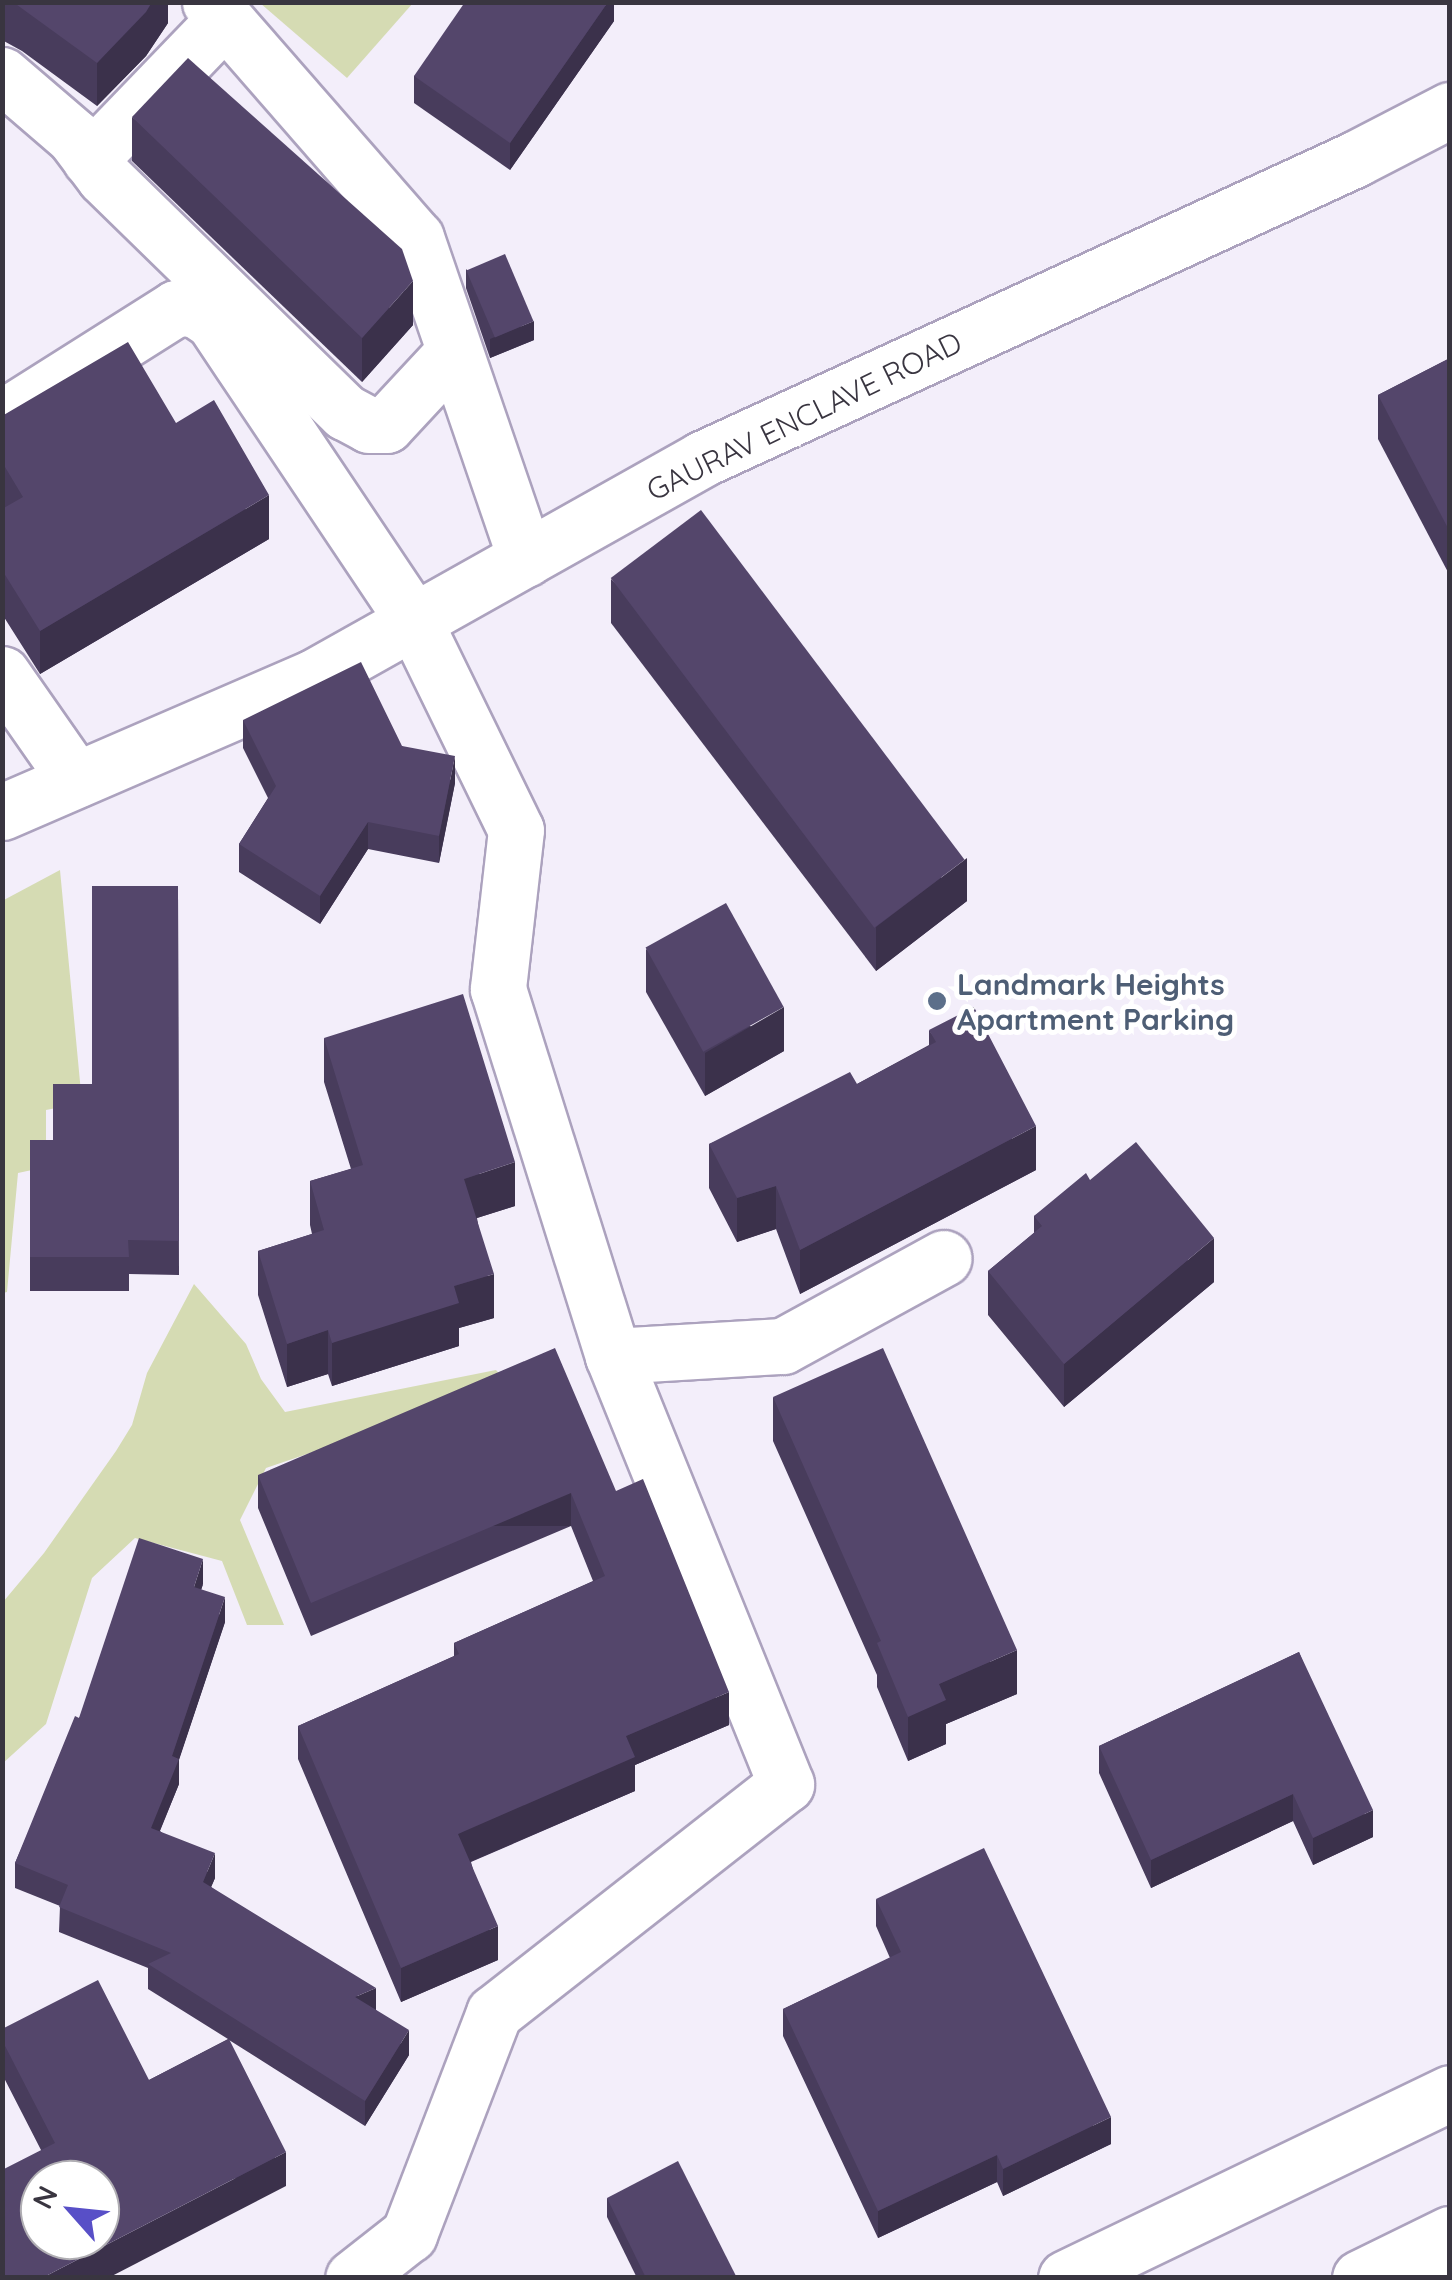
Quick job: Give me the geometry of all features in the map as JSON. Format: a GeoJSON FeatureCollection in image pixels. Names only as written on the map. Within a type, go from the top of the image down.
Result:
{"type":"FeatureCollection","features":[{"type":"Feature","properties":{"kind":"street"},"geometry":{"type":"LineString","coordinates":[[90,158],[216,12],[416,238],[526,559]]}},
{"type":"Feature","properties":{"kind":"street"},"geometry":{"type":"LineString","coordinates":[[2,75],[74,137],[90,158],[345,412],[369,425],[386,425],[453,354]]}},
{"type":"Feature","properties":{"kind":"street","name":"GAURAV ENCLAVE ROAD"},"geometry":{"type":"LineString","coordinates":[[2,812],[314,678],[702,459],[1355,159],[1450,110]]}},
{"type":"Feature","properties":{"kind":"street"},"geometry":{"type":"LineString","coordinates":[[2,418],[176,308],[195,308],[213,322],[415,623],[516,830],[498,989],[613,1356],[786,1784],[494,2013],[409,2234],[353,2278]]}},
{"type":"Feature","properties":{"kind":"street"},"geometry":{"type":"LineString","coordinates":[[2,674],[76,780]]}},
{"type":"Feature","properties":{"kind":"street"},"geometry":{"type":"LineString","coordinates":[[613,1356],[783,1346],[944,1258]]}},
{"type":"Feature","properties":{"kind":"street"},"geometry":{"type":"LineString","coordinates":[[1066,2278],[1450,2093]]}},
{"type":"Feature","properties":{"kind":"street"},"geometry":{"type":"LineString","coordinates":[[1148,2278],[1450,2133]]}},
{"type":"Feature","properties":{"kind":"street"},"geometry":{"type":"LineString","coordinates":[[1360,2278],[1450,2234]]}},
{"type":"Feature","properties":{"kind":"green space"},"geometry":{"type":"Polygon","coordinates":[[[260,3],[413,3],[347,78],[260,3]]]}},
{"type":"Feature","properties":{"kind":"green space"},"geometry":{"type":"Polygon","coordinates":[[[60,870],[82,1103],[46,1110],[46,1167],[18,1173],[7,1292],[3,1293],[2,901],[60,870]]]}},
{"type":"Feature","properties":{"kind":"green space"},"geometry":{"type":"Polygon","coordinates":[[[194,1284],[246,1344],[261,1379],[285,1412],[496,1370],[509,1385],[266,1468],[240,1520],[284,1625],[247,1625],[222,1561],[135,1538],[92,1578],[46,1724],[2,1764],[3,1602],[44,1553],[132,1425],[147,1373],[194,1284]]]}},
{"type":"Feature","properties":{"kind":"building"},"geometry":{"type":"Polygon","coordinates":[[[13,2],[152,2],[97,63],[13,2]]]}},
{"type":"Feature","properties":{"kind":"building"},"geometry":{"type":"Polygon","coordinates":[[[465,2],[608,2],[510,143],[414,76],[465,2]]]}},
{"type":"Feature","properties":{"kind":"building"},"geometry":{"type":"Polygon","coordinates":[[[188,58],[402,249],[413,281],[362,338],[132,117],[188,58]]]}},
{"type":"Feature","properties":{"kind":"building"},"geometry":{"type":"Polygon","coordinates":[[[505,254],[534,321],[495,338],[466,270],[505,254]]]}},
{"type":"Feature","properties":{"kind":"building"},"geometry":{"type":"Polygon","coordinates":[[[128,342],[176,423],[214,400],[269,495],[40,631],[2,570],[2,509],[23,497],[2,462],[2,416],[128,342]]]}},
{"type":"Feature","properties":{"kind":"building"},"geometry":{"type":"Polygon","coordinates":[[[1450,358],[1450,532],[1378,395],[1450,358]]]}},
{"type":"Feature","properties":{"kind":"building"},"geometry":{"type":"Polygon","coordinates":[[[701,510],[965,860],[874,928],[611,578],[701,510]]]}},
{"type":"Feature","properties":{"kind":"building"},"geometry":{"type":"Polygon","coordinates":[[[361,662],[402,746],[455,756],[439,836],[368,822],[320,896],[239,844],[276,786],[243,720],[361,662]]]}},
{"type":"Feature","properties":{"kind":"building"},"geometry":{"type":"Polygon","coordinates":[[[92,886],[178,886],[179,1241],[128,1240],[129,1257],[30,1257],[30,1140],[53,1140],[53,1084],[92,1084],[92,886]]]}},
{"type":"Feature","properties":{"kind":"building"},"geometry":{"type":"Polygon","coordinates":[[[726,903],[784,1007],[703,1052],[646,948],[726,903]]]}},
{"type":"Feature","properties":{"kind":"building"},"geometry":{"type":"Polygon","coordinates":[[[463,994],[515,1162],[464,1179],[494,1274],[454,1286],[459,1303],[332,1343],[328,1330],[287,1344],[258,1251],[324,1230],[310,1181],[363,1165],[324,1038],[463,994]]]}},
{"type":"Feature","properties":{"kind":"building"},"geometry":{"type":"Polygon","coordinates":[[[974,1007],[1036,1126],[800,1250],[776,1186],[737,1198],[709,1144],[850,1072],[857,1084],[936,1042],[929,1030],[974,1007]]]}},
{"type":"Feature","properties":{"kind":"building"},"geometry":{"type":"Polygon","coordinates":[[[1136,1142],[1214,1238],[1064,1364],[988,1271],[1042,1226],[1034,1216],[1086,1173],[1090,1180],[1136,1142]]]}},
{"type":"Feature","properties":{"kind":"building"},"geometry":{"type":"Polygon","coordinates":[[[555,1348],[616,1491],[643,1479],[729,1692],[626,1736],[635,1757],[458,1834],[498,1926],[401,1968],[298,1726],[459,1654],[454,1643],[605,1576],[571,1493],[311,1603],[258,1475],[555,1348]]]}},
{"type":"Feature","properties":{"kind":"building"},"geometry":{"type":"Polygon","coordinates":[[[883,1348],[1017,1650],[939,1684],[946,1700],[908,1717],[877,1643],[881,1641],[773,1397],[883,1348]]]}},
{"type":"Feature","properties":{"kind":"building"},"geometry":{"type":"Polygon","coordinates":[[[139,1538],[203,1559],[194,1587],[225,1597],[172,1756],[179,1759],[151,1828],[215,1853],[203,1882],[376,1988],[355,1997],[409,2030],[365,2101],[148,1964],[171,1953],[59,1907],[68,1885],[15,1863],[75,1716],[79,1718],[139,1538]]]}},
{"type":"Feature","properties":{"kind":"building"},"geometry":{"type":"Polygon","coordinates":[[[1299,1652],[1373,1810],[1313,1838],[1293,1794],[1151,1860],[1099,1746],[1299,1652]]]}},
{"type":"Feature","properties":{"kind":"building"},"geometry":{"type":"Polygon","coordinates":[[[984,1848],[1111,2117],[1003,2169],[997,2155],[878,2211],[783,2009],[901,1952],[876,1899],[984,1848]]]}},
{"type":"Feature","properties":{"kind":"building"},"geometry":{"type":"Polygon","coordinates":[[[98,1980],[149,2080],[229,2039],[286,2152],[120,2238],[120,2160],[22,2160],[55,2143],[2,2040],[2,2029],[98,1980]]]}},
{"type":"Feature","properties":{"kind":"building"},"geometry":{"type":"Polygon","coordinates":[[[20,2161],[20,2260],[77,2260],[42,2278],[2,2278],[2,2170],[20,2161]]]}},
{"type":"Feature","properties":{"kind":"building"},"geometry":{"type":"Polygon","coordinates":[[[678,2161],[737,2278],[646,2278],[607,2198],[678,2161]]]}},
{"type":"Feature","properties":{"kind":"place","name":"Landmark Heights Apartment Parking"},"geometry":{"type":"Point","coordinates":[937,1001]}}]}
